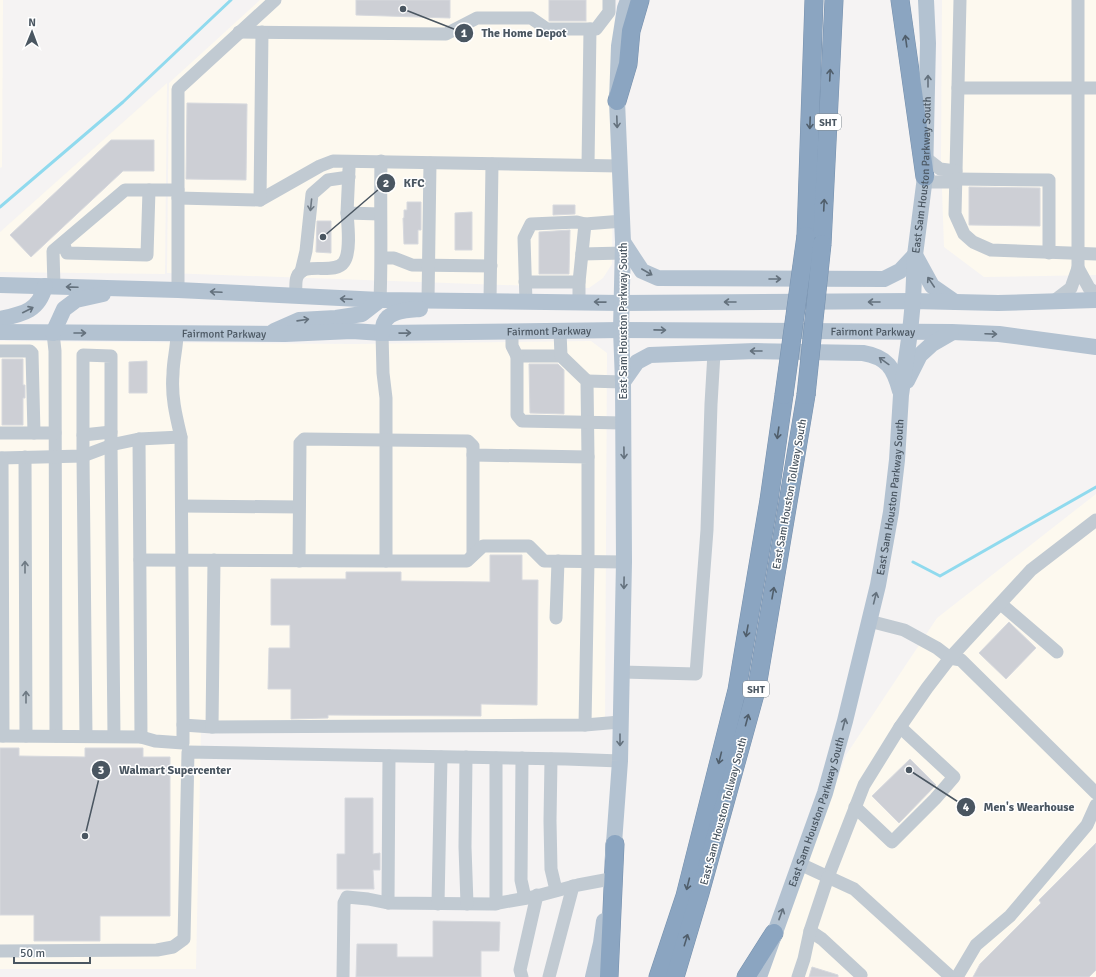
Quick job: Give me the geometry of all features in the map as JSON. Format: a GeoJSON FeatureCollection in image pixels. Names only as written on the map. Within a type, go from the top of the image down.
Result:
{"type":"FeatureCollection","features":[{"type":"Feature","properties":{"kind":"highway"},"geometry":{"type":"LineString","coordinates":[[617,101],[628,64],[631,31],[640,0]]}},
{"type":"Feature","properties":{"kind":"highway","name":"East Sam Houston Tollway South"},"geometry":{"type":"LineString","coordinates":[[658,977],[685,896],[737,690],[769,500],[806,236],[814,0]]}},
{"type":"Feature","properties":{"kind":"highway","name":"East Sam Houston Tollway South"},"geometry":{"type":"LineString","coordinates":[[675,977],[700,893],[756,687],[806,395],[822,244],[834,0]]}},
{"type":"Feature","properties":{"kind":"highway"},"geometry":{"type":"LineString","coordinates":[[900,0],[925,180]]}},
{"type":"Feature","properties":{"kind":"highway"},"geometry":{"type":"LineString","coordinates":[[609,977],[615,844]]}},
{"type":"Feature","properties":{"kind":"highway"},"geometry":{"type":"LineString","coordinates":[[746,977],[774,933]]}},
{"type":"Feature","properties":{"kind":"main road","name":"East Sam Houston Parkway South"},"geometry":{"type":"LineString","coordinates":[[593,977],[601,943],[615,844],[620,761],[624,562],[623,382],[621,330],[623,221],[619,166],[617,101],[619,46],[624,8],[628,0]]}},
{"type":"Feature","properties":{"kind":"main road","name":"East Sam Houston Parkway South"},"geometry":{"type":"LineString","coordinates":[[759,977],[825,794],[845,721],[878,585],[891,512],[897,460],[901,395],[913,301],[915,254],[925,180],[928,43],[926,0]]}},
{"type":"Feature","properties":{"kind":"main road"},"geometry":{"type":"LineString","coordinates":[[623,248],[642,271],[658,278],[884,279],[900,271],[915,254],[932,286],[955,302]]}},
{"type":"Feature","properties":{"kind":"main road"},"geometry":{"type":"LineString","coordinates":[[0,285],[178,290],[428,301],[621,303],[1096,300]]}},
{"type":"Feature","properties":{"kind":"main road"},"geometry":{"type":"LineString","coordinates":[[0,319],[12,317],[30,310],[38,304],[49,286]]}},
{"type":"Feature","properties":{"kind":"main road"},"geometry":{"type":"LineString","coordinates":[[54,333],[64,309],[76,300],[134,289]]}},
{"type":"Feature","properties":{"kind":"main road"},"geometry":{"type":"LineString","coordinates":[[267,334],[299,320],[336,318],[362,314],[380,300]]}},
{"type":"Feature","properties":{"kind":"main road"},"geometry":{"type":"LineString","coordinates":[[382,333],[385,321],[399,312],[473,301]]}},
{"type":"Feature","properties":{"kind":"main road","name":"Fairmont Parkway"},"geometry":{"type":"LineString","coordinates":[[0,332],[267,334],[352,331],[382,333],[560,330],[952,332],[999,334],[1096,347]]}},
{"type":"Feature","properties":{"kind":"main road"},"geometry":{"type":"LineString","coordinates":[[901,395],[920,355],[932,344],[952,332]]}},
{"type":"Feature","properties":{"kind":"main road"},"geometry":{"type":"LineString","coordinates":[[623,382],[637,362],[650,355],[755,351],[863,353],[874,355],[890,366],[897,379],[901,395]]}},
{"type":"Feature","properties":{"kind":"lane"},"geometry":{"type":"LineString","coordinates":[[178,290],[178,89],[275,0]]}},
{"type":"Feature","properties":{"kind":"lane"},"geometry":{"type":"LineString","coordinates":[[239,32],[446,34],[477,18],[531,18],[547,29],[596,29],[609,12],[609,0]]}},
{"type":"Feature","properties":{"kind":"lane"},"geometry":{"type":"LineString","coordinates":[[960,0],[955,214],[964,234],[973,242],[991,250],[1096,254]]}},
{"type":"Feature","properties":{"kind":"lane"},"geometry":{"type":"LineString","coordinates":[[1054,301],[1071,288],[1078,268],[1078,0]]}},
{"type":"Feature","properties":{"kind":"lane"},"geometry":{"type":"LineString","coordinates":[[588,165],[590,29]]}},
{"type":"Feature","properties":{"kind":"lane"},"geometry":{"type":"LineString","coordinates":[[260,200],[262,32]]}},
{"type":"Feature","properties":{"kind":"lane"},"geometry":{"type":"LineString","coordinates":[[958,88],[1096,88]]}},
{"type":"Feature","properties":{"kind":"lane"},"geometry":{"type":"LineString","coordinates":[[926,158],[940,169],[956,177]]}},
{"type":"Feature","properties":{"kind":"lane"},"geometry":{"type":"LineString","coordinates":[[49,286],[53,251],[125,190],[149,190],[178,194],[260,200],[320,166],[333,161],[619,166]]}},
{"type":"Feature","properties":{"kind":"lane"},"geometry":{"type":"LineString","coordinates":[[301,272],[313,268],[336,268],[344,264],[348,254],[347,213],[349,161]]}},
{"type":"Feature","properties":{"kind":"lane"},"geometry":{"type":"LineString","coordinates":[[380,300],[382,258],[380,214],[381,161]]}},
{"type":"Feature","properties":{"kind":"lane"},"geometry":{"type":"LineString","coordinates":[[428,301],[430,162]]}},
{"type":"Feature","properties":{"kind":"lane"},"geometry":{"type":"LineString","coordinates":[[490,301],[492,164]]}},
{"type":"Feature","properties":{"kind":"lane"},"geometry":{"type":"LineString","coordinates":[[296,296],[297,277],[301,272],[306,252],[312,194],[328,180],[349,177]]}},
{"type":"Feature","properties":{"kind":"lane"},"geometry":{"type":"LineString","coordinates":[[925,180],[956,177],[1050,180],[1049,253]]}},
{"type":"Feature","properties":{"kind":"lane"},"geometry":{"type":"LineString","coordinates":[[63,243],[67,252],[147,255],[149,190]]}},
{"type":"Feature","properties":{"kind":"lane"},"geometry":{"type":"LineString","coordinates":[[347,213],[380,214]]}},
{"type":"Feature","properties":{"kind":"lane"},"geometry":{"type":"LineString","coordinates":[[526,302],[524,238],[531,224],[577,222],[585,224],[623,221]]}},
{"type":"Feature","properties":{"kind":"lane"},"geometry":{"type":"LineString","coordinates":[[579,302],[579,282],[585,224]]}},
{"type":"Feature","properties":{"kind":"lane"},"geometry":{"type":"LineString","coordinates":[[582,254],[623,248]]}},
{"type":"Feature","properties":{"kind":"lane"},"geometry":{"type":"LineString","coordinates":[[382,258],[394,258],[412,265],[491,266]]}},
{"type":"Feature","properties":{"kind":"lane"},"geometry":{"type":"LineString","coordinates":[[1078,268],[1089,288],[1096,294]]}},
{"type":"Feature","properties":{"kind":"lane"},"geometry":{"type":"LineString","coordinates":[[525,282],[579,282]]}},
{"type":"Feature","properties":{"kind":"lane"},"geometry":{"type":"LineString","coordinates":[[560,330],[561,356]]}},
{"type":"Feature","properties":{"kind":"lane"},"geometry":{"type":"LineString","coordinates":[[512,331],[512,346],[517,356],[517,415],[522,421],[623,422]]}},
{"type":"Feature","properties":{"kind":"lane"},"geometry":{"type":"LineString","coordinates":[[54,333],[56,736]]}},
{"type":"Feature","properties":{"kind":"lane"},"geometry":{"type":"LineString","coordinates":[[177,333],[177,347],[173,373],[173,398],[181,437],[183,743],[155,741],[141,736],[2,736],[1,458],[83,456],[111,446],[139,439],[181,437]]}},
{"type":"Feature","properties":{"kind":"lane"},"geometry":{"type":"LineString","coordinates":[[382,333],[383,373],[386,398],[386,561]]}},
{"type":"Feature","properties":{"kind":"lane"},"geometry":{"type":"LineString","coordinates":[[0,351],[30,351],[32,353],[34,433]]}},
{"type":"Feature","properties":{"kind":"lane"},"geometry":{"type":"LineString","coordinates":[[622,672],[696,674],[707,530],[710,404],[714,352]]}},
{"type":"Feature","properties":{"kind":"lane"},"geometry":{"type":"LineString","coordinates":[[86,736],[83,355],[111,356],[114,736]]}},
{"type":"Feature","properties":{"kind":"lane"},"geometry":{"type":"LineString","coordinates":[[517,356],[561,356],[587,381],[623,382]]}},
{"type":"Feature","properties":{"kind":"lane"},"geometry":{"type":"LineString","coordinates":[[585,725],[588,561],[587,381]]}},
{"type":"Feature","properties":{"kind":"lane"},"geometry":{"type":"LineString","coordinates":[[83,436],[111,432]]}},
{"type":"Feature","properties":{"kind":"lane"},"geometry":{"type":"LineString","coordinates":[[0,433],[55,433]]}},
{"type":"Feature","properties":{"kind":"lane"},"geometry":{"type":"LineString","coordinates":[[139,439],[141,736]]}},
{"type":"Feature","properties":{"kind":"lane"},"geometry":{"type":"LineString","coordinates":[[299,561],[300,443],[304,439],[468,441],[473,446],[473,555]]}},
{"type":"Feature","properties":{"kind":"lane"},"geometry":{"type":"LineString","coordinates":[[473,455],[588,457]]}},
{"type":"Feature","properties":{"kind":"lane"},"geometry":{"type":"LineString","coordinates":[[25,458],[26,736]]}},
{"type":"Feature","properties":{"kind":"lane"},"geometry":{"type":"LineString","coordinates":[[182,506],[299,507]]}},
{"type":"Feature","properties":{"kind":"lane"},"geometry":{"type":"LineString","coordinates":[[798,977],[804,959],[810,931],[828,877],[864,785],[900,727],[950,658],[1031,570],[1093,526]]}},
{"type":"Feature","properties":{"kind":"lane"},"geometry":{"type":"LineString","coordinates":[[140,560],[467,561],[483,546],[529,546],[544,561],[624,562]]}},
{"type":"Feature","properties":{"kind":"lane"},"geometry":{"type":"LineString","coordinates":[[212,727],[214,560]]}},
{"type":"Feature","properties":{"kind":"lane"},"geometry":{"type":"LineString","coordinates":[[556,618],[558,561]]}},
{"type":"Feature","properties":{"kind":"lane"},"geometry":{"type":"LineString","coordinates":[[1001,604],[1057,652]]}},
{"type":"Feature","properties":{"kind":"lane"},"geometry":{"type":"LineString","coordinates":[[869,621],[904,630],[937,648],[950,658],[961,660],[1096,793]]}},
{"type":"Feature","properties":{"kind":"lane"},"geometry":{"type":"LineString","coordinates":[[183,726],[585,725],[620,722]]}},
{"type":"Feature","properties":{"kind":"lane"},"geometry":{"type":"LineString","coordinates":[[856,807],[892,842],[935,799],[954,777],[900,727]]}},
{"type":"Feature","properties":{"kind":"lane"},"geometry":{"type":"LineString","coordinates":[[0,951],[157,950],[173,947],[184,939],[188,752],[620,761]]}},
{"type":"Feature","properties":{"kind":"lane"},"geometry":{"type":"LineString","coordinates":[[388,903],[389,756]]}},
{"type":"Feature","properties":{"kind":"lane"},"geometry":{"type":"LineString","coordinates":[[438,904],[441,757]]}},
{"type":"Feature","properties":{"kind":"lane"},"geometry":{"type":"LineString","coordinates":[[466,757],[465,847],[467,904]]}},
{"type":"Feature","properties":{"kind":"lane"},"geometry":{"type":"LineString","coordinates":[[496,758],[496,904]]}},
{"type":"Feature","properties":{"kind":"lane"},"geometry":{"type":"LineString","coordinates":[[522,758],[521,880],[531,897],[520,970],[522,977]]}},
{"type":"Feature","properties":{"kind":"lane"},"geometry":{"type":"LineString","coordinates":[[551,759],[551,869],[556,890]]}},
{"type":"Feature","properties":{"kind":"lane"},"geometry":{"type":"LineString","coordinates":[[957,977],[976,944],[1010,916],[1087,825],[1096,805]]}},
{"type":"Feature","properties":{"kind":"lane"},"geometry":{"type":"LineString","coordinates":[[800,864],[854,889],[951,977]]}},
{"type":"Feature","properties":{"kind":"lane"},"geometry":{"type":"LineString","coordinates":[[342,977],[344,903],[347,897],[388,903],[496,904],[610,879]]}},
{"type":"Feature","properties":{"kind":"lane"},"geometry":{"type":"LineString","coordinates":[[549,977],[573,886]]}},
{"type":"Feature","properties":{"kind":"lane"},"geometry":{"type":"LineString","coordinates":[[810,931],[822,939],[861,975],[860,977]]}},
{"type":"Feature","properties":{"kind":"shaded area"},"geometry":{"type":"Polygon","coordinates":[[[0,0],[3,0],[2,167],[0,168],[0,0]]]}},
{"type":"Feature","properties":{"kind":"shaded area"},"geometry":{"type":"Polygon","coordinates":[[[260,0],[615,0],[612,264],[603,278],[589,288],[167,273],[169,83],[260,0]]]}},
{"type":"Feature","properties":{"kind":"shaded area"},"geometry":{"type":"Polygon","coordinates":[[[942,0],[1096,0],[1096,275],[984,277],[944,247],[941,161],[942,0]]]}},
{"type":"Feature","properties":{"kind":"shaded area"},"geometry":{"type":"Polygon","coordinates":[[[167,83],[165,274],[0,272],[0,232],[167,83]]]}},
{"type":"Feature","properties":{"kind":"shaded area"},"geometry":{"type":"Polygon","coordinates":[[[0,341],[354,344],[591,341],[607,353],[605,730],[201,728],[196,969],[0,969],[0,341]]]}},
{"type":"Feature","properties":{"kind":"shaded area"},"geometry":{"type":"Polygon","coordinates":[[[1096,494],[1096,977],[767,977],[846,755],[937,618],[1096,494]]]}},
{"type":"Feature","properties":{"kind":"building"},"geometry":{"type":"Polygon","coordinates":[[[356,0],[450,0],[450,18],[356,15],[356,0]]]}},
{"type":"Feature","properties":{"kind":"building"},"geometry":{"type":"Polygon","coordinates":[[[549,0],[586,0],[586,21],[549,21],[549,0]]]}},
{"type":"Feature","properties":{"kind":"building"},"geometry":{"type":"Polygon","coordinates":[[[187,103],[247,104],[246,180],[186,179],[187,103]]]}},
{"type":"Feature","properties":{"kind":"building"},"geometry":{"type":"Polygon","coordinates":[[[111,140],[154,140],[154,171],[123,171],[31,257],[10,235],[111,140]]]}},
{"type":"Feature","properties":{"kind":"building"},"geometry":{"type":"Polygon","coordinates":[[[969,187],[1040,188],[1040,226],[969,225],[969,187]]]}},
{"type":"Feature","properties":{"kind":"building"},"geometry":{"type":"Polygon","coordinates":[[[407,202],[421,202],[421,230],[418,230],[418,244],[404,244],[403,218],[404,210],[407,210],[407,202]]]}},
{"type":"Feature","properties":{"kind":"building"},"geometry":{"type":"Polygon","coordinates":[[[553,205],[575,205],[575,214],[553,215],[553,205]]]}},
{"type":"Feature","properties":{"kind":"building"},"geometry":{"type":"Polygon","coordinates":[[[472,212],[472,250],[455,250],[455,213],[472,212]]]}},
{"type":"Feature","properties":{"kind":"building"},"geometry":{"type":"Polygon","coordinates":[[[317,221],[331,221],[331,253],[316,252],[317,221]]]}},
{"type":"Feature","properties":{"kind":"building"},"geometry":{"type":"Polygon","coordinates":[[[570,230],[569,274],[539,274],[539,232],[570,230]]]}},
{"type":"Feature","properties":{"kind":"building"},"geometry":{"type":"Polygon","coordinates":[[[2,359],[23,359],[23,385],[25,385],[25,398],[23,398],[23,425],[2,425],[2,359]]]}},
{"type":"Feature","properties":{"kind":"building"},"geometry":{"type":"Polygon","coordinates":[[[147,361],[147,393],[129,393],[129,362],[147,361]]]}},
{"type":"Feature","properties":{"kind":"building"},"geometry":{"type":"Polygon","coordinates":[[[529,364],[558,364],[564,370],[564,414],[530,413],[529,364]]]}},
{"type":"Feature","properties":{"kind":"building"},"geometry":{"type":"Polygon","coordinates":[[[490,555],[522,555],[522,580],[538,580],[537,705],[481,704],[481,716],[328,715],[328,718],[291,719],[291,689],[268,689],[269,648],[290,648],[290,625],[271,625],[271,579],[346,579],[346,572],[401,572],[401,581],[490,582],[490,555]]]}},
{"type":"Feature","properties":{"kind":"building"},"geometry":{"type":"Polygon","coordinates":[[[1009,622],[1036,648],[1006,679],[979,653],[1009,622]]]}},
{"type":"Feature","properties":{"kind":"building"},"geometry":{"type":"Polygon","coordinates":[[[0,748],[19,748],[19,756],[85,757],[85,748],[143,748],[143,757],[170,757],[170,916],[100,916],[100,941],[34,941],[34,915],[0,915],[0,748]]]}},
{"type":"Feature","properties":{"kind":"building"},"geometry":{"type":"Polygon","coordinates":[[[910,759],[936,785],[899,823],[872,796],[910,759]]]}},
{"type":"Feature","properties":{"kind":"building"},"geometry":{"type":"Polygon","coordinates":[[[345,798],[373,798],[373,854],[380,853],[380,870],[373,870],[374,889],[337,889],[337,854],[345,854],[345,798]]]}},
{"type":"Feature","properties":{"kind":"building"},"geometry":{"type":"Polygon","coordinates":[[[1096,843],[1096,970],[1089,977],[973,977],[980,964],[1041,903],[1039,900],[1096,843]]]}},
{"type":"Feature","properties":{"kind":"building"},"geometry":{"type":"Polygon","coordinates":[[[433,921],[500,922],[499,951],[481,951],[481,977],[356,977],[357,944],[397,944],[397,957],[433,957],[433,921]]]}},
{"type":"Feature","properties":{"kind":"building"},"geometry":{"type":"Polygon","coordinates":[[[812,967],[838,975],[838,977],[809,977],[812,967]]]}},
{"type":"Feature","properties":{"kind":"waterway"},"geometry":{"type":"LineString","coordinates":[[0,207],[123,102],[231,0]]}},
{"type":"Feature","properties":{"kind":"waterway"},"geometry":{"type":"LineString","coordinates":[[913,562],[940,576],[1096,487]]}},
{"type":"Feature","properties":{"kind":"place","name":"The Home Depot"},"geometry":{"type":"Point","coordinates":[403,9]}},
{"type":"Feature","properties":{"kind":"place","name":"KFC"},"geometry":{"type":"Point","coordinates":[323,237]}},
{"type":"Feature","properties":{"kind":"place","name":"Men's Wearhouse"},"geometry":{"type":"Point","coordinates":[909,770]}},
{"type":"Feature","properties":{"kind":"place","name":"Walmart Supercenter"},"geometry":{"type":"Point","coordinates":[85,836]}}]}
